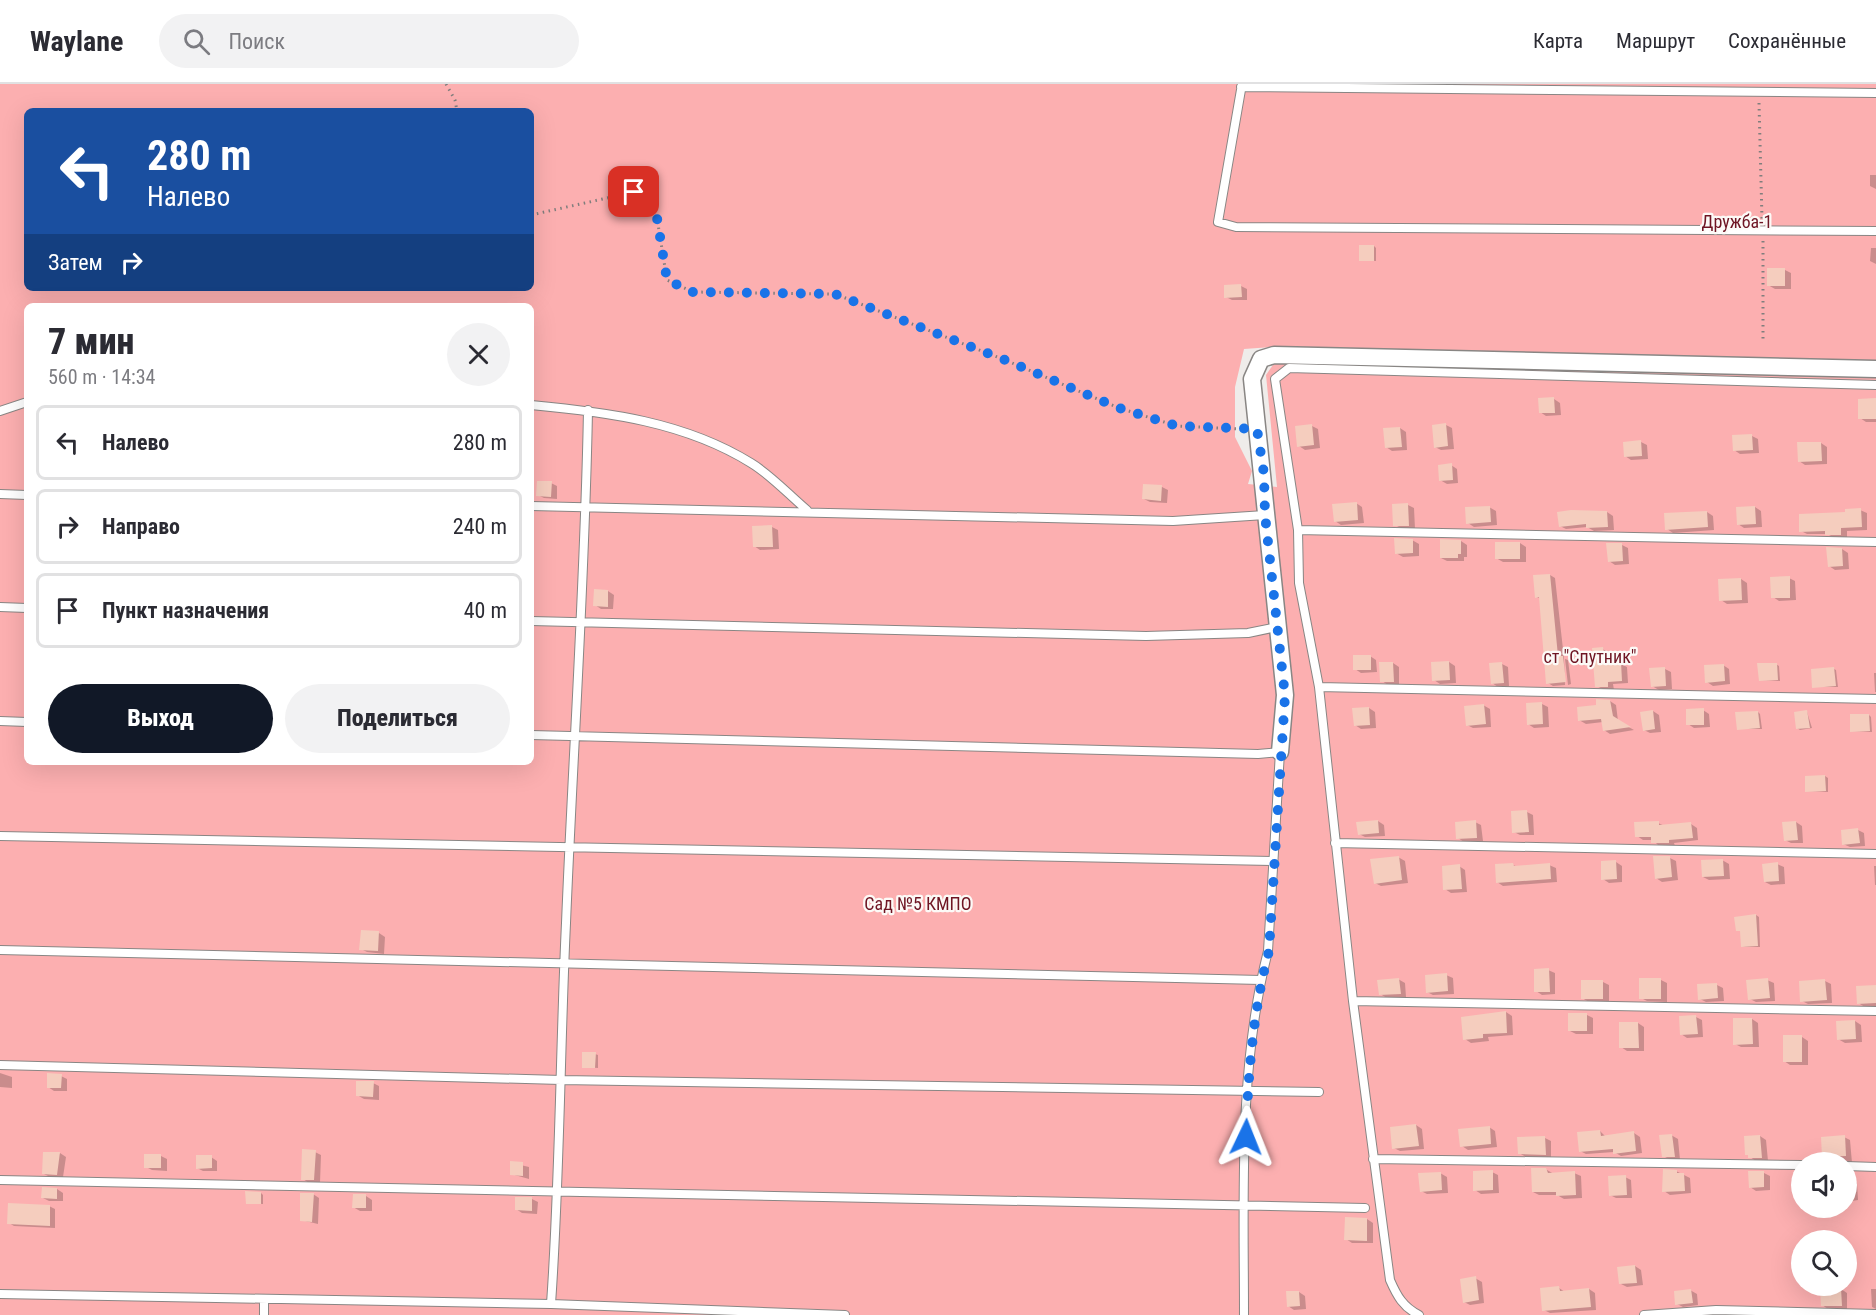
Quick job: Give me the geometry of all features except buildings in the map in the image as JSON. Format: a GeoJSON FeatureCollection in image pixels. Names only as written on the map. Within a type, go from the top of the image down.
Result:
{"type":"FeatureCollection","features":[{"type":"Feature","properties":{"kind":"street"},"geometry":{"type":"LineString","coordinates":[[1280,752],[1285,696],[1265,515],[1264,474],[1252,379],[1261,359],[1274,355],[1876,369]]}},
{"type":"Feature","properties":{"kind":"lane"},"geometry":{"type":"LineString","coordinates":[[1876,93],[1241,86],[1218,222],[1236,227],[1876,231]]}},
{"type":"Feature","properties":{"kind":"lane"},"geometry":{"type":"LineString","coordinates":[[1419,1315],[1409,1310],[1398,1297],[1390,1280],[1353,1001],[1319,687],[1299,583],[1298,530],[1275,379],[1289,368],[1876,385]]}},
{"type":"Feature","properties":{"kind":"lane"},"geometry":{"type":"LineString","coordinates":[[0,411],[24,403]]}},
{"type":"Feature","properties":{"kind":"lane"},"geometry":{"type":"LineString","coordinates":[[534,405],[588,410],[685,430],[752,463],[808,511]]}},
{"type":"Feature","properties":{"kind":"lane"},"geometry":{"type":"LineString","coordinates":[[551,1304],[559,1191],[564,963],[586,507],[588,410]]}},
{"type":"Feature","properties":{"kind":"lane"},"geometry":{"type":"LineString","coordinates":[[0,494],[24,495]]}},
{"type":"Feature","properties":{"kind":"lane"},"geometry":{"type":"LineString","coordinates":[[534,506],[1173,521],[1265,515]]}},
{"type":"Feature","properties":{"kind":"lane"},"geometry":{"type":"LineString","coordinates":[[1298,530],[1876,542]]}},
{"type":"Feature","properties":{"kind":"lane"},"geometry":{"type":"LineString","coordinates":[[0,607],[24,608]]}},
{"type":"Feature","properties":{"kind":"lane"},"geometry":{"type":"LineString","coordinates":[[534,621],[1146,636],[1248,633],[1277,627]]}},
{"type":"Feature","properties":{"kind":"lane"},"geometry":{"type":"LineString","coordinates":[[1319,687],[1876,699]]}},
{"type":"Feature","properties":{"kind":"lane"},"geometry":{"type":"LineString","coordinates":[[0,722],[24,722]]}},
{"type":"Feature","properties":{"kind":"lane"},"geometry":{"type":"LineString","coordinates":[[534,735],[1258,754],[1280,752],[1269,951],[1261,980],[1247,1092],[1244,1315]]}},
{"type":"Feature","properties":{"kind":"lane"},"geometry":{"type":"LineString","coordinates":[[0,836],[569,849],[1273,861]]}},
{"type":"Feature","properties":{"kind":"lane"},"geometry":{"type":"LineString","coordinates":[[1335,843],[1876,854]]}},
{"type":"Feature","properties":{"kind":"lane"},"geometry":{"type":"LineString","coordinates":[[0,950],[1261,980]]}},
{"type":"Feature","properties":{"kind":"lane"},"geometry":{"type":"LineString","coordinates":[[1353,1001],[1876,1011]]}},
{"type":"Feature","properties":{"kind":"lane"},"geometry":{"type":"LineString","coordinates":[[0,1065],[561,1080],[1319,1092]]}},
{"type":"Feature","properties":{"kind":"lane"},"geometry":{"type":"LineString","coordinates":[[1373,1159],[1791,1165]]}},
{"type":"Feature","properties":{"kind":"lane"},"geometry":{"type":"LineString","coordinates":[[1857,1166],[1876,1167]]}},
{"type":"Feature","properties":{"kind":"lane"},"geometry":{"type":"LineString","coordinates":[[0,1180],[1365,1208]]}},
{"type":"Feature","properties":{"kind":"lane"},"geometry":{"type":"LineString","coordinates":[[0,1294],[551,1304],[845,1315]]}},
{"type":"Feature","properties":{"kind":"lane"},"geometry":{"type":"LineString","coordinates":[[264,1300],[264,1315]]}},
{"type":"Feature","properties":{"kind":"lane"},"geometry":{"type":"LineString","coordinates":[[1644,1315],[1716,1310],[1876,1314]]}},
{"type":"Feature","properties":{"kind":"path"},"geometry":{"type":"LineString","coordinates":[[446,84],[455,100],[456,108]]}},
{"type":"Feature","properties":{"kind":"path"},"geometry":{"type":"LineString","coordinates":[[1759,92],[1763,341]]}},
{"type":"Feature","properties":{"kind":"path"},"geometry":{"type":"LineString","coordinates":[[534,214],[634,192],[657,218],[667,280],[693,292],[835,294],[1005,360],[1119,408],[1177,426],[1257,429]]}},
{"type":"Feature","properties":{"kind":"green space"},"geometry":{"type":"Polygon","coordinates":[[[0,84],[1876,84],[1876,362],[1272,347],[1244,349],[1235,387],[1235,437],[1252,471],[1248,484],[1277,487],[1266,375],[1275,362],[1876,376],[1876,1315],[0,1315],[0,84]]]}},
{"type":"Feature","properties":{"kind":"route"},"geometry":{"type":"LineString","coordinates":[[634,192],[657,218],[667,280],[693,292],[835,294],[1005,360],[1119,408],[1177,426],[1257,429],[1264,474],[1265,515],[1285,696],[1274,839],[1269,951],[1261,980],[1247,1092],[1246,1137]]}},
{"type":"Feature","properties":{"kind":"park label","name":"Дружба-1"},"geometry":{"type":"Point","coordinates":[1737,221]}},
{"type":"Feature","properties":{"kind":"park label","name":"ст \"Спутник\""},"geometry":{"type":"Point","coordinates":[1590,656]}},
{"type":"Feature","properties":{"kind":"park label","name":"Сад №5 КМПО"},"geometry":{"type":"Point","coordinates":[918,903]}}]}
